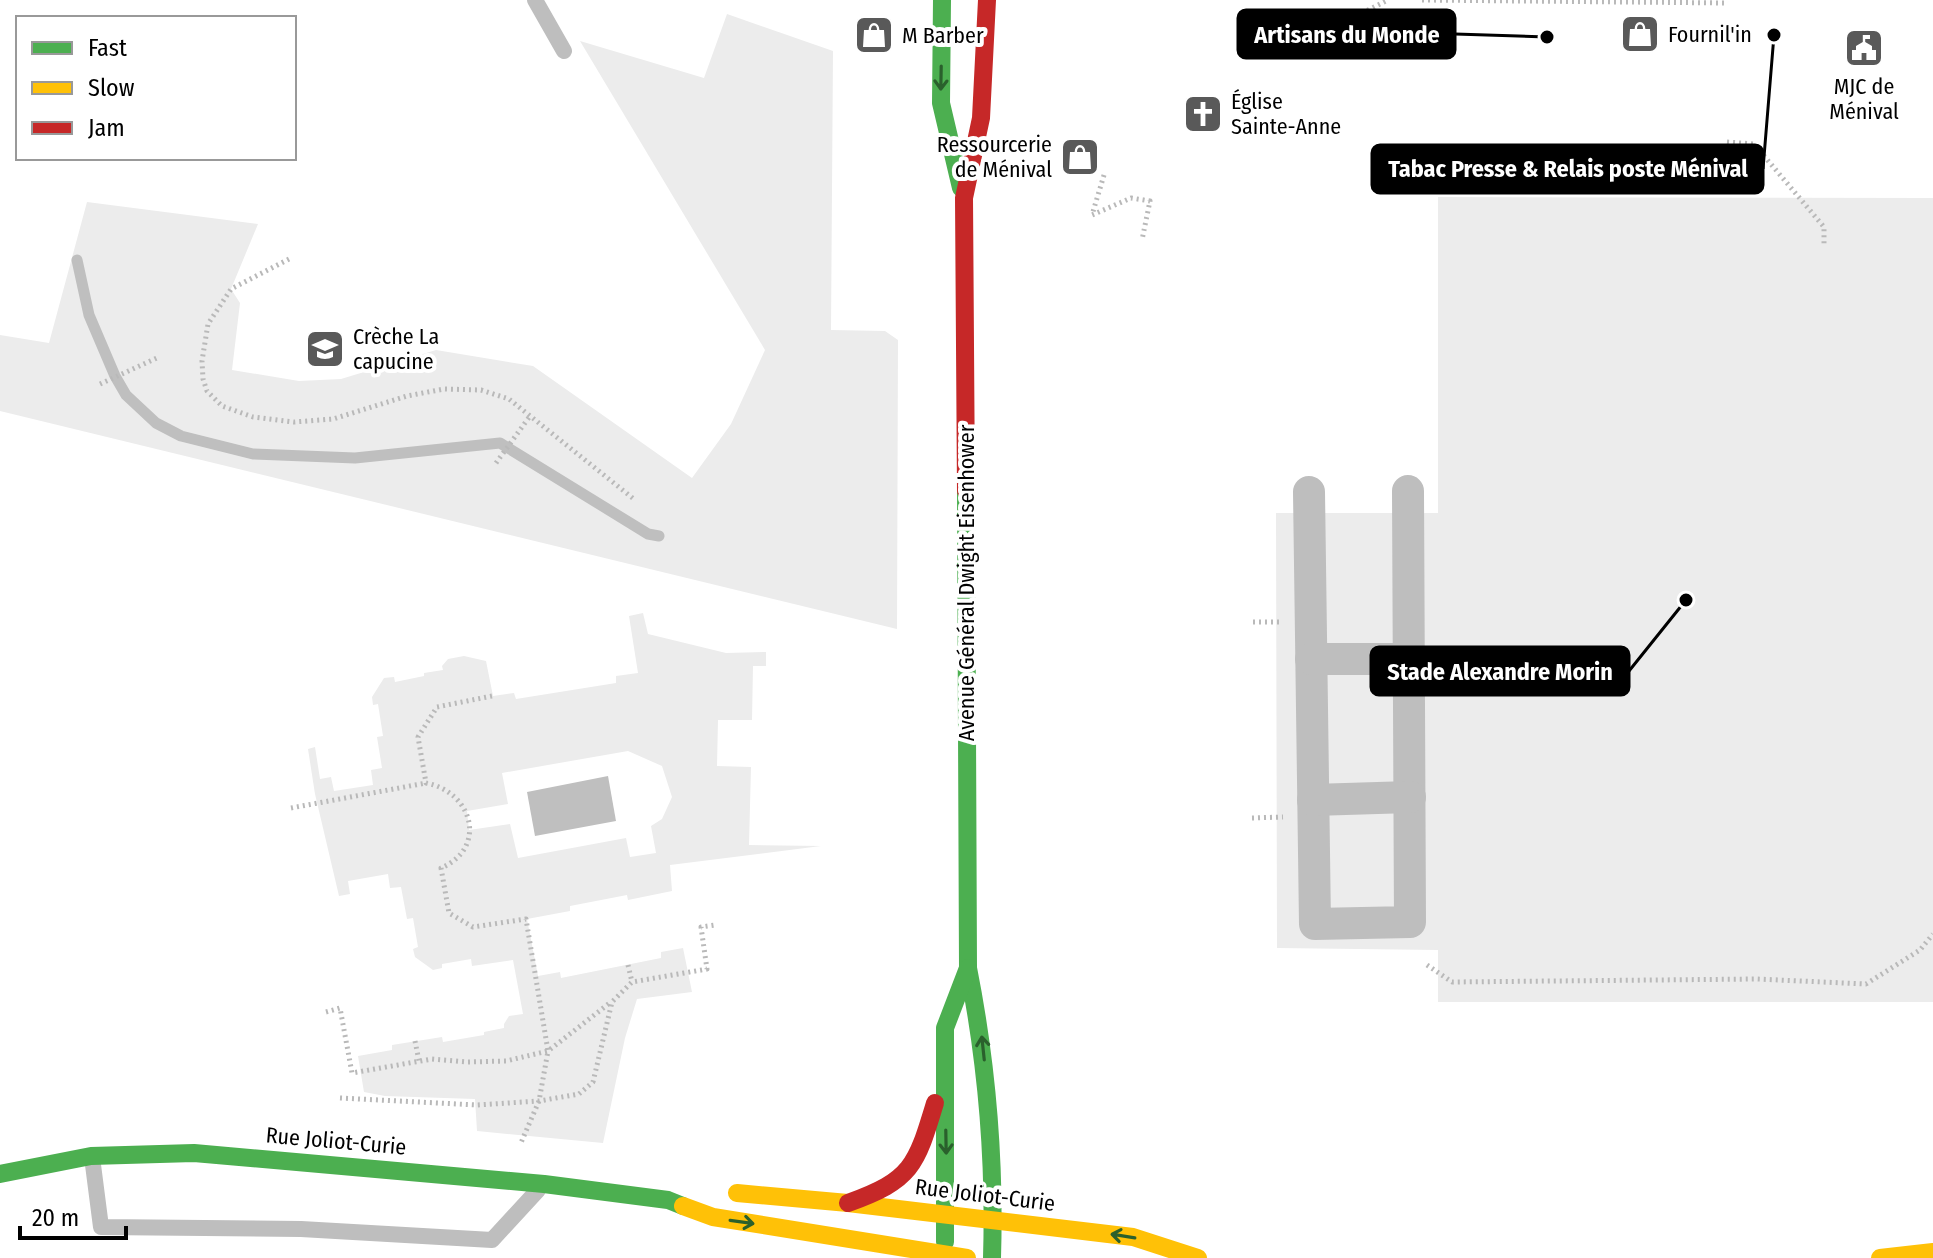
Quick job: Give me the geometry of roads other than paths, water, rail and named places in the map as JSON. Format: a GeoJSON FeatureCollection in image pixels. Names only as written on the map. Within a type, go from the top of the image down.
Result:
{"type":"FeatureCollection","features":[{"type":"Feature","properties":{"kind":"main road","name":"Avenue Général Dwight Eisenhower"},"geometry":{"type":"LineString","coordinates":[[942,0],[941,103],[964,198]]}},
{"type":"Feature","properties":{"kind":"main road","name":"Avenue Général Dwight Eisenhower"},"geometry":{"type":"LineString","coordinates":[[987,0],[981,118],[964,198],[968,968],[980,1025],[991,1125],[992,1258]]}},
{"type":"Feature","properties":{"kind":"main road","name":"Avenue Général Dwight Eisenhower"},"geometry":{"type":"LineString","coordinates":[[952,1257],[946,1214],[945,1028],[968,968]]}},
{"type":"Feature","properties":{"kind":"main road"},"geometry":{"type":"LineString","coordinates":[[848,1203],[889,1187],[922,1149],[945,1071]]}},
{"type":"Feature","properties":{"kind":"main road","name":"Rue Joliot-Curie"},"geometry":{"type":"LineString","coordinates":[[0,1174],[91,1156],[194,1153],[544,1184],[668,1200],[713,1217],[952,1257]]}},
{"type":"Feature","properties":{"kind":"main road","name":"Rue Joliot-Curie"},"geometry":{"type":"LineString","coordinates":[[668,1200],[706,1192],[848,1203],[1133,1237],[1198,1258]]}},
{"type":"Feature","properties":{"kind":"main road"},"geometry":{"type":"LineString","coordinates":[[1880,1258],[1933,1252]]}},
{"type":"Feature","properties":{"kind":"street"},"geometry":{"type":"LineString","coordinates":[[1309,492],[1315,924],[1410,922],[1408,491]]}},
{"type":"Feature","properties":{"kind":"street"},"geometry":{"type":"LineString","coordinates":[[1311,659],[1410,659]]}},
{"type":"Feature","properties":{"kind":"street"},"geometry":{"type":"LineString","coordinates":[[1313,800],[1410,797]]}},
{"type":"Feature","properties":{"kind":"lane"},"geometry":{"type":"LineString","coordinates":[[535,0],[564,51]]}},
{"type":"Feature","properties":{"kind":"lane"},"geometry":{"type":"LineString","coordinates":[[91,1156],[101,1227],[301,1229],[492,1240],[544,1184]]}},
{"type":"Feature","properties":{"kind":"waterway"},"geometry":{"type":"LineString","coordinates":[[77,260],[89,315],[126,395],[156,423],[181,436],[253,454],[355,458],[500,443],[648,534],[659,536]]}},
{"type":"Feature","properties":{"kind":"place","name":"Fournil'in"},"geometry":{"type":"Point","coordinates":[1640,34]}},
{"type":"Feature","properties":{"kind":"place","name":"M Barber"},"geometry":{"type":"Point","coordinates":[874,35]}},
{"type":"Feature","properties":{"kind":"place","name":"Tabac Presse & Relais poste Ménival"},"geometry":{"type":"Point","coordinates":[1774,35]}},
{"type":"Feature","properties":{"kind":"place","name":"Artisans du Monde"},"geometry":{"type":"Point","coordinates":[1547,37]}},
{"type":"Feature","properties":{"kind":"place","name":"MJC de Ménival"},"geometry":{"type":"Point","coordinates":[1864,48]}},
{"type":"Feature","properties":{"kind":"place","name":"Église Sainte-Anne"},"geometry":{"type":"Point","coordinates":[1203,114]}},
{"type":"Feature","properties":{"kind":"place","name":"Ressourcerie de Ménival"},"geometry":{"type":"Point","coordinates":[1080,157]}},
{"type":"Feature","properties":{"kind":"place","name":"Crèche La capucine"},"geometry":{"type":"Point","coordinates":[325,349]}},
{"type":"Feature","properties":{"kind":"place","name":"Stade Alexandre Morin"},"geometry":{"type":"Point","coordinates":[1686,600]}}]}
